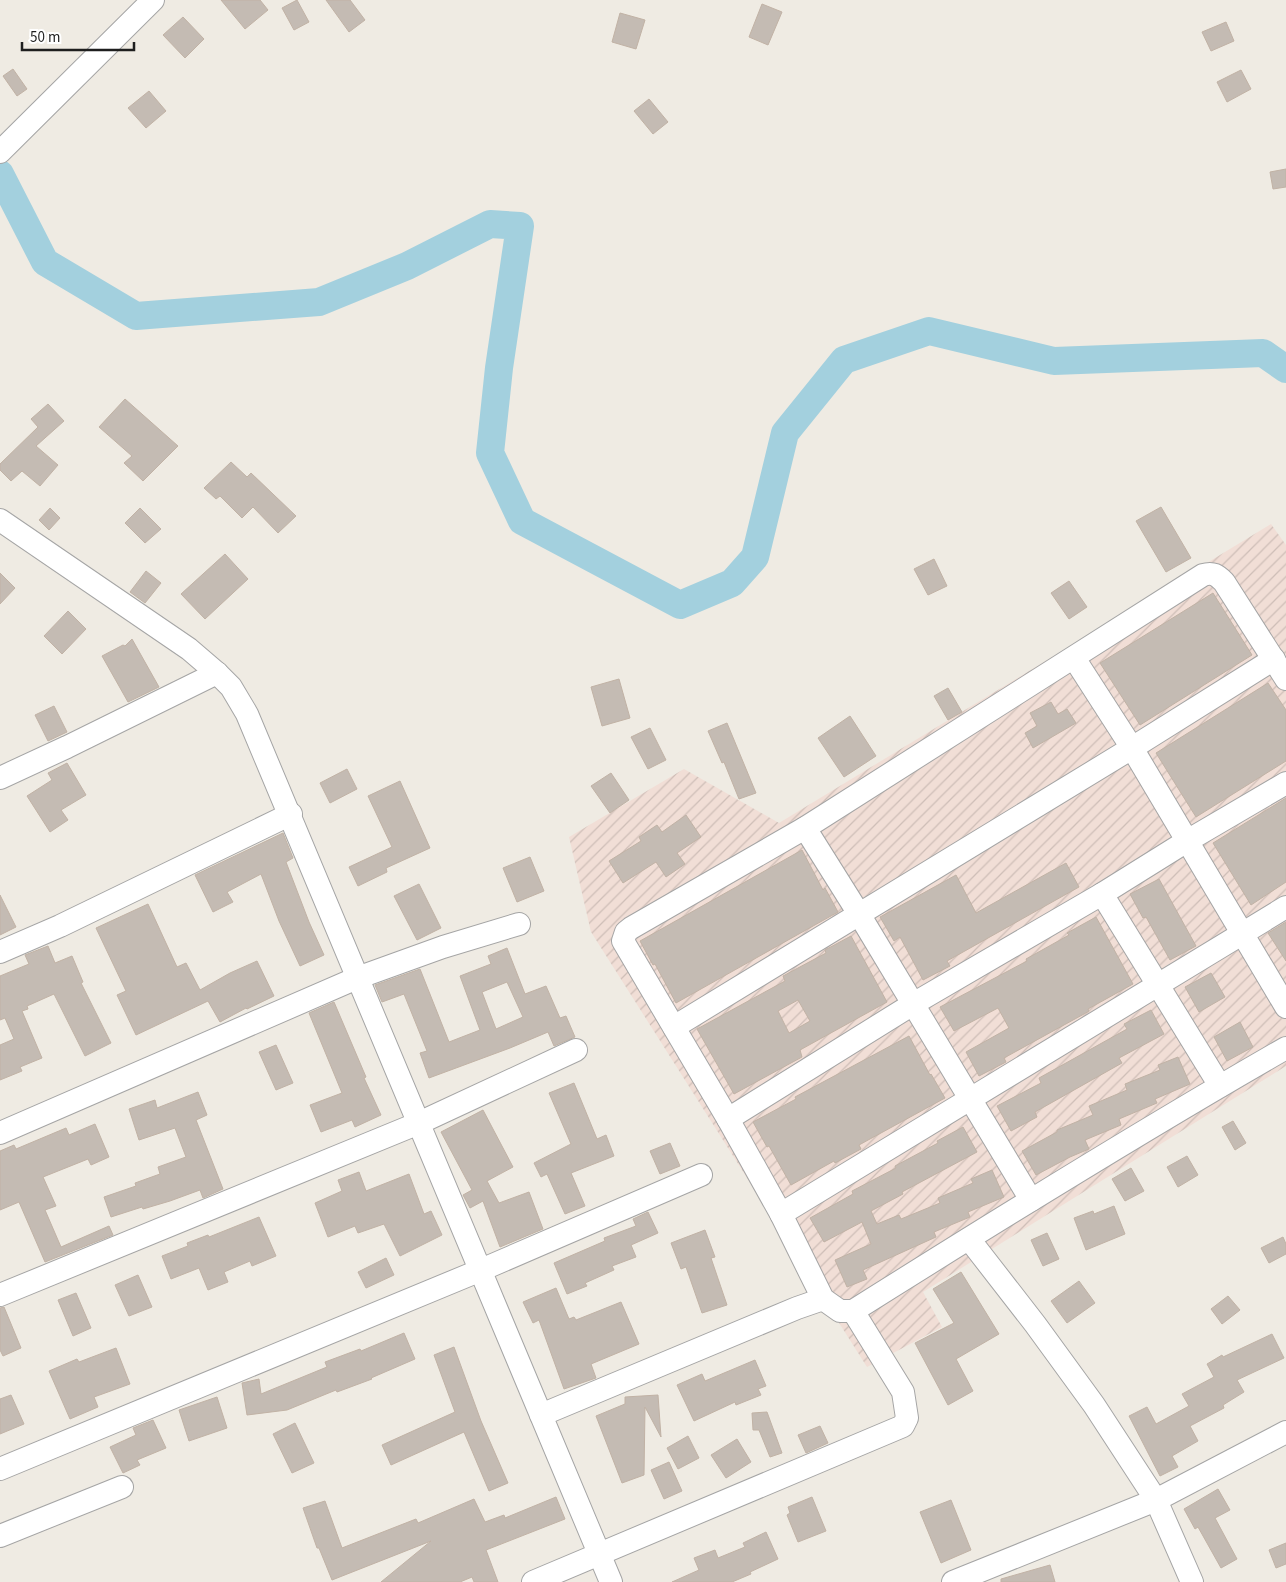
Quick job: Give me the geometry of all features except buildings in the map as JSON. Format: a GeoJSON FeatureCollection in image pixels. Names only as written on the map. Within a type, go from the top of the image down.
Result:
{"type":"FeatureCollection","features":[{"type":"Feature","properties":{"kind":"street"},"geometry":{"type":"LineString","coordinates":[[0,152],[147,2]]}},
{"type":"Feature","properties":{"kind":"street"},"geometry":{"type":"LineString","coordinates":[[0,520],[189,649],[218,673],[231,687],[247,714],[610,1582]]}},
{"type":"Feature","properties":{"kind":"street"},"geometry":{"type":"LineString","coordinates":[[1286,679],[1224,582],[1217,575],[1210,573],[1203,575],[804,828],[626,932],[623,941],[728,1119],[781,1214],[823,1300],[840,1311],[853,1311],[968,1238],[1286,1048]]}},
{"type":"Feature","properties":{"kind":"street"},"geometry":{"type":"LineString","coordinates":[[1074,658],[1132,748],[1286,1007]]}},
{"type":"Feature","properties":{"kind":"street"},"geometry":{"type":"LineString","coordinates":[[674,1027],[1132,748],[1274,659]]}},
{"type":"Feature","properties":{"kind":"street"},"geometry":{"type":"LineString","coordinates":[[0,778],[218,673]]}},
{"type":"Feature","properties":{"kind":"street"},"geometry":{"type":"LineString","coordinates":[[728,1119],[914,1004],[1102,894],[1187,840],[1286,782]]}},
{"type":"Feature","properties":{"kind":"street"},"geometry":{"type":"LineString","coordinates":[[0,952],[60,926],[290,814]]}},
{"type":"Feature","properties":{"kind":"street"},"geometry":{"type":"LineString","coordinates":[[804,828],[914,1004],[1031,1200]]}},
{"type":"Feature","properties":{"kind":"street"},"geometry":{"type":"LineString","coordinates":[[1102,894],[1220,1086]]}},
{"type":"Feature","properties":{"kind":"street"},"geometry":{"type":"LineString","coordinates":[[781,1214],[1286,907]]}},
{"type":"Feature","properties":{"kind":"street"},"geometry":{"type":"LineString","coordinates":[[0,1133],[357,978],[443,947],[519,924]]}},
{"type":"Feature","properties":{"kind":"street"},"geometry":{"type":"LineString","coordinates":[[0,1296],[419,1123],[576,1050]]}},
{"type":"Feature","properties":{"kind":"street"},"geometry":{"type":"LineString","coordinates":[[0,1469],[481,1270],[701,1175]]}},
{"type":"Feature","properties":{"kind":"street"},"geometry":{"type":"LineString","coordinates":[[968,1238],[1035,1324],[1094,1405],[1156,1500],[1192,1582]]}},
{"type":"Feature","properties":{"kind":"street"},"geometry":{"type":"LineString","coordinates":[[541,1414],[797,1308],[823,1300]]}},
{"type":"Feature","properties":{"kind":"street"},"geometry":{"type":"LineString","coordinates":[[533,1582],[903,1426],[907,1418],[903,1392],[853,1311]]}},
{"type":"Feature","properties":{"kind":"street"},"geometry":{"type":"LineString","coordinates":[[953,1582],[1156,1500],[1286,1432]]}},
{"type":"Feature","properties":{"kind":"street"},"geometry":{"type":"LineString","coordinates":[[0,1536],[122,1487]]}},
{"type":"Feature","properties":{"kind":"shaded area"},"geometry":{"type":"Polygon","coordinates":[[[1271,524],[1286,545],[1286,1066],[923,1292],[942,1327],[867,1367],[591,932],[569,837],[684,769],[779,823],[1271,524]]]}},
{"type":"Feature","properties":{"kind":"waterway"},"geometry":{"type":"LineString","coordinates":[[0,174],[45,262],[136,316],[319,302],[407,266],[490,224],[520,226],[499,368],[490,453],[522,521],[680,605],[732,583],[755,557],[785,433],[844,360],[929,331],[1054,361],[1263,353],[1286,369]]}}]}
